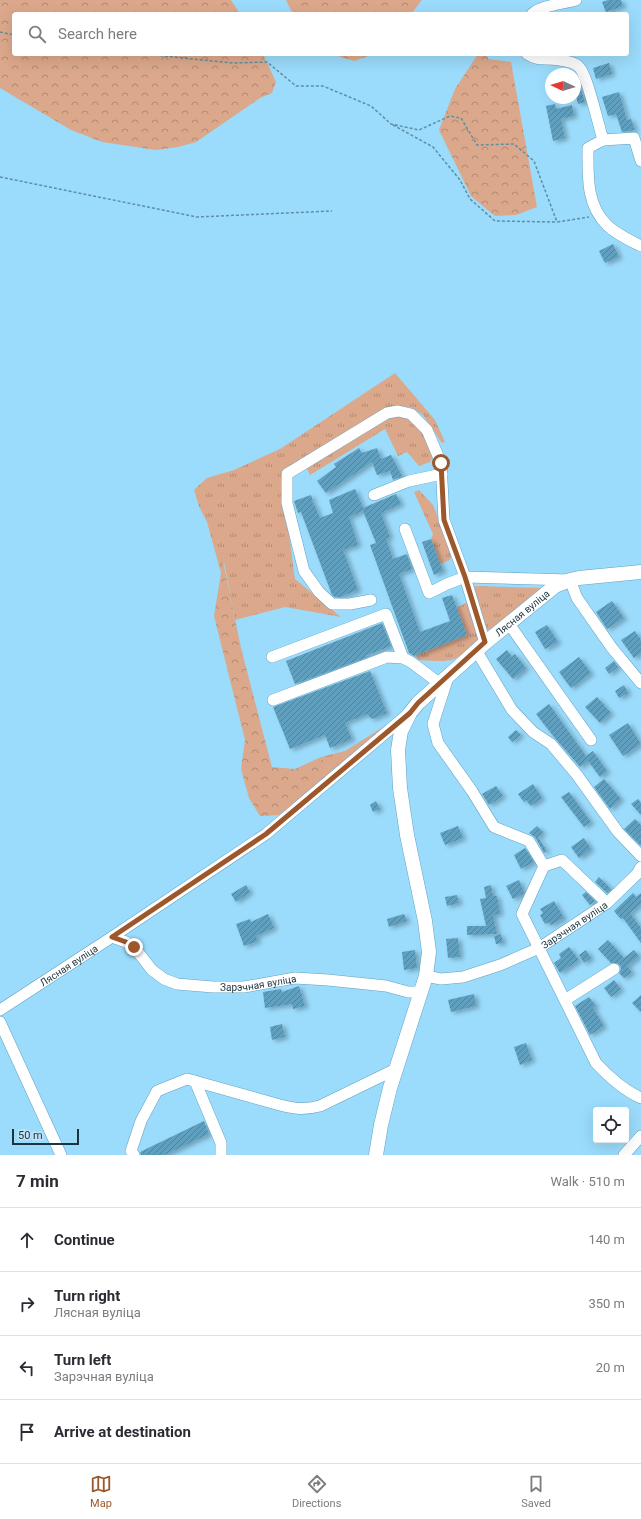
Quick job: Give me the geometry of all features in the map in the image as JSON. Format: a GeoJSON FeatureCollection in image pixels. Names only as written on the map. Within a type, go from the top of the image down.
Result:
{"type":"FeatureCollection","features":[{"type":"Feature","properties":{"kind":"main road","name":"Лясная вуліца"},"geometry":{"type":"LineString","coordinates":[[410,713],[418,703],[444,678],[554,586],[570,580],[641,572]]}},
{"type":"Feature","properties":{"kind":"main road"},"geometry":{"type":"LineString","coordinates":[[376,1155],[386,1104],[426,976],[429,952],[407,835],[400,788],[399,742],[401,731],[410,713]]}},
{"type":"Feature","properties":{"kind":"street"},"geometry":{"type":"LineString","coordinates":[[534,12],[548,6],[560,5],[576,0]]}},
{"type":"Feature","properties":{"kind":"street"},"geometry":{"type":"LineString","coordinates":[[530,56],[534,59],[557,59],[575,64],[581,68],[589,90],[603,140]]}},
{"type":"Feature","properties":{"kind":"street"},"geometry":{"type":"LineString","coordinates":[[641,160],[634,138],[603,140],[588,148],[589,183],[592,202],[599,216],[616,232],[641,246]]}},
{"type":"Feature","properties":{"kind":"street"},"geometry":{"type":"LineString","coordinates":[[371,600],[350,604],[332,604],[319,592],[304,571],[287,503],[287,474],[387,414],[398,411],[411,414],[427,430],[441,463],[444,520],[465,577],[481,646],[512,710],[533,732],[551,744],[577,775],[618,832],[641,856]]}},
{"type":"Feature","properties":{"kind":"street"},"geometry":{"type":"LineString","coordinates":[[374,495],[409,481],[442,474]]}},
{"type":"Feature","properties":{"kind":"street"},"geometry":{"type":"LineString","coordinates":[[405,529],[429,593],[465,577],[570,580],[577,598],[612,648],[641,684]]}},
{"type":"Feature","properties":{"kind":"street"},"geometry":{"type":"LineString","coordinates":[[272,657],[386,614],[403,658]]}},
{"type":"Feature","properties":{"kind":"street"},"geometry":{"type":"LineString","coordinates":[[509,624],[591,740]]}},
{"type":"Feature","properties":{"kind":"street"},"geometry":{"type":"LineString","coordinates":[[273,700],[387,657],[403,658],[444,678],[432,724],[438,743],[472,790],[494,827],[529,841],[544,866]]}},
{"type":"Feature","properties":{"kind":"street","name":"Лясная вуліца"},"geometry":{"type":"LineString","coordinates":[[0,1010],[266,834],[410,713]]}},
{"type":"Feature","properties":{"kind":"street"},"geometry":{"type":"LineString","coordinates":[[607,903],[562,860],[544,866],[522,914],[596,1063],[608,1077],[634,1095],[641,1098]]}},
{"type":"Feature","properties":{"kind":"street","name":"Зарэчная вуліца"},"geometry":{"type":"LineString","coordinates":[[426,976],[441,979],[463,977],[500,965],[539,948],[607,903],[637,874],[641,867]]}},
{"type":"Feature","properties":{"kind":"street","name":"Зарэчная вуліца"},"geometry":{"type":"LineString","coordinates":[[112,937],[130,944],[152,970],[164,979],[177,984],[213,987],[244,987],[295,978],[386,986],[408,992],[421,992]]}},
{"type":"Feature","properties":{"kind":"street"},"geometry":{"type":"LineString","coordinates":[[565,1000],[614,969]]}},
{"type":"Feature","properties":{"kind":"street"},"geometry":{"type":"LineString","coordinates":[[0,1022],[61,1155]]}},
{"type":"Feature","properties":{"kind":"street"},"geometry":{"type":"LineString","coordinates":[[134,1155],[131,1151],[141,1122],[157,1090],[186,1079],[286,1107],[306,1109],[320,1106],[396,1069]]}},
{"type":"Feature","properties":{"kind":"street"},"geometry":{"type":"LineString","coordinates":[[195,1081],[221,1142],[221,1155]]}},
{"type":"Feature","properties":{"kind":"street"},"geometry":{"type":"LineString","coordinates":[[624,1155],[641,1136]]}},
{"type":"Feature","properties":{"kind":"path"},"geometry":{"type":"LineString","coordinates":[[0,32],[12,35]]}},
{"type":"Feature","properties":{"kind":"path"},"geometry":{"type":"LineString","coordinates":[[164,56],[232,63],[267,62],[296,86],[323,86],[371,106],[391,124],[433,147],[460,180],[470,199],[495,221],[557,222],[599,216]]}},
{"type":"Feature","properties":{"kind":"path"},"geometry":{"type":"LineString","coordinates":[[391,124],[419,130],[450,116],[461,118],[477,145],[514,144],[534,161],[557,222]]}},
{"type":"Feature","properties":{"kind":"path"},"geometry":{"type":"LineString","coordinates":[[0,177],[197,217],[332,212]]}},
{"type":"Feature","properties":{"kind":"green space"},"geometry":{"type":"Polygon","coordinates":[[[0,0],[231,0],[239,12],[12,12],[12,56],[264,56],[276,82],[272,93],[260,98],[196,142],[178,147],[156,150],[102,142],[71,130],[0,88],[0,0]]]}},
{"type":"Feature","properties":{"kind":"green space"},"geometry":{"type":"Polygon","coordinates":[[[286,0],[422,0],[413,12],[292,12],[286,0]]]}},
{"type":"Feature","properties":{"kind":"green space"},"geometry":{"type":"Polygon","coordinates":[[[338,56],[368,56],[354,61],[338,56]]]}},
{"type":"Feature","properties":{"kind":"green space"},"geometry":{"type":"Polygon","coordinates":[[[477,56],[487,56],[488,59],[511,62],[537,207],[516,215],[495,216],[471,196],[439,130],[455,89],[477,56]]]}},
{"type":"Feature","properties":{"kind":"green space"},"geometry":{"type":"Polygon","coordinates":[[[395,373],[435,420],[445,442],[442,443],[423,415],[411,407],[396,406],[380,411],[282,470],[295,579],[341,617],[285,607],[235,620],[224,562],[221,573],[207,522],[199,506],[194,490],[207,478],[234,470],[280,449],[395,373]]]}},
{"type":"Feature","properties":{"kind":"green space"},"geometry":{"type":"Polygon","coordinates":[[[394,414],[408,416],[425,433],[433,457],[430,462],[419,466],[407,452],[398,456],[385,429],[310,475],[306,467],[394,414]]]}},
{"type":"Feature","properties":{"kind":"green space"},"geometry":{"type":"Polygon","coordinates":[[[419,490],[433,505],[452,552],[450,560],[440,564],[431,539],[433,534],[414,492],[419,490]]]}},
{"type":"Feature","properties":{"kind":"green space"},"geometry":{"type":"Polygon","coordinates":[[[223,561],[241,648],[272,767],[295,769],[321,757],[333,773],[279,815],[260,816],[249,798],[241,769],[245,740],[214,616],[223,561]]]}},
{"type":"Feature","properties":{"kind":"green space"},"geometry":{"type":"Polygon","coordinates":[[[474,586],[542,588],[492,629],[486,630],[474,586]]]}},
{"type":"Feature","properties":{"kind":"green space"},"geometry":{"type":"Polygon","coordinates":[[[468,602],[480,638],[464,653],[453,660],[418,660],[416,655],[466,635],[456,608],[468,602]]]}},
{"type":"Feature","properties":{"kind":"green space"},"geometry":{"type":"Polygon","coordinates":[[[399,717],[333,773],[321,757],[345,751],[399,717]]]}},
{"type":"Feature","properties":{"kind":"building"},"geometry":{"type":"Polygon","coordinates":[[[608,0],[621,0],[623,6],[606,12],[602,2],[608,0]]]}},
{"type":"Feature","properties":{"kind":"building"},"geometry":{"type":"Polygon","coordinates":[[[609,63],[612,74],[596,79],[593,68],[609,63]]]}},
{"type":"Feature","properties":{"kind":"building"},"geometry":{"type":"Polygon","coordinates":[[[581,89],[585,102],[581,103],[581,89]]]}},
{"type":"Feature","properties":{"kind":"building"},"geometry":{"type":"Polygon","coordinates":[[[619,92],[627,120],[631,119],[635,130],[622,132],[616,114],[608,116],[602,97],[619,92]]]}},
{"type":"Feature","properties":{"kind":"building"},"geometry":{"type":"Polygon","coordinates":[[[555,104],[556,109],[572,105],[574,116],[561,119],[565,138],[553,141],[546,106],[555,104]]]}},
{"type":"Feature","properties":{"kind":"building"},"geometry":{"type":"Polygon","coordinates":[[[613,244],[619,257],[605,263],[599,251],[613,244]]]}},
{"type":"Feature","properties":{"kind":"building"},"geometry":{"type":"Polygon","coordinates":[[[359,448],[362,453],[377,448],[381,459],[391,455],[402,476],[393,480],[390,471],[377,475],[372,462],[326,493],[317,481],[336,467],[334,464],[359,448]]]}},
{"type":"Feature","properties":{"kind":"building"},"geometry":{"type":"Polygon","coordinates":[[[355,489],[363,508],[396,494],[401,504],[381,513],[390,537],[386,539],[393,559],[407,554],[412,569],[399,574],[420,632],[450,621],[442,598],[452,595],[467,635],[414,656],[409,653],[370,545],[376,543],[363,511],[349,517],[358,545],[343,550],[358,590],[340,597],[335,597],[332,595],[301,512],[298,513],[294,501],[311,495],[312,502],[320,518],[333,513],[329,500],[355,489]]]}},
{"type":"Feature","properties":{"kind":"building"},"geometry":{"type":"Polygon","coordinates":[[[431,539],[443,571],[434,575],[422,542],[431,539]]]}},
{"type":"Feature","properties":{"kind":"building"},"geometry":{"type":"Polygon","coordinates":[[[612,601],[624,618],[607,629],[596,612],[612,601]]]}},
{"type":"Feature","properties":{"kind":"building"},"geometry":{"type":"Polygon","coordinates":[[[382,623],[391,646],[365,656],[365,658],[295,684],[286,661],[382,623]]]}},
{"type":"Feature","properties":{"kind":"building"},"geometry":{"type":"Polygon","coordinates":[[[547,625],[558,642],[545,649],[535,632],[547,625]]]}},
{"type":"Feature","properties":{"kind":"building"},"geometry":{"type":"Polygon","coordinates":[[[635,631],[641,640],[641,653],[634,658],[621,640],[635,631]]]}},
{"type":"Feature","properties":{"kind":"building"},"geometry":{"type":"Polygon","coordinates":[[[507,650],[512,657],[515,654],[526,668],[513,679],[496,659],[507,650]]]}},
{"type":"Feature","properties":{"kind":"building"},"geometry":{"type":"Polygon","coordinates":[[[579,657],[591,673],[571,688],[559,672],[579,657]]]}},
{"type":"Feature","properties":{"kind":"building"},"geometry":{"type":"Polygon","coordinates":[[[614,661],[618,667],[609,674],[605,668],[614,661]]]}},
{"type":"Feature","properties":{"kind":"building"},"geometry":{"type":"Polygon","coordinates":[[[370,671],[387,713],[372,719],[367,714],[345,723],[352,739],[330,748],[325,735],[290,749],[273,707],[370,671]]]}},
{"type":"Feature","properties":{"kind":"building"},"geometry":{"type":"Polygon","coordinates":[[[624,685],[628,693],[619,698],[615,691],[624,685]]]}},
{"type":"Feature","properties":{"kind":"building"},"geometry":{"type":"Polygon","coordinates":[[[597,697],[611,713],[600,723],[585,707],[597,697]]]}},
{"type":"Feature","properties":{"kind":"building"},"geometry":{"type":"Polygon","coordinates":[[[549,704],[586,756],[593,751],[607,771],[600,777],[588,761],[580,767],[536,714],[549,704]]]}},
{"type":"Feature","properties":{"kind":"building"},"geometry":{"type":"Polygon","coordinates":[[[628,723],[641,744],[623,756],[609,735],[628,723]]]}},
{"type":"Feature","properties":{"kind":"building"},"geometry":{"type":"Polygon","coordinates":[[[516,730],[521,735],[512,742],[508,737],[516,730]]]}},
{"type":"Feature","properties":{"kind":"building"},"geometry":{"type":"Polygon","coordinates":[[[604,779],[621,799],[610,809],[594,787],[604,779]]]}},
{"type":"Feature","properties":{"kind":"building"},"geometry":{"type":"Polygon","coordinates":[[[533,784],[542,798],[531,806],[526,800],[524,802],[518,794],[533,784]]]}},
{"type":"Feature","properties":{"kind":"building"},"geometry":{"type":"Polygon","coordinates":[[[496,786],[503,796],[489,805],[482,794],[496,786]]]}},
{"type":"Feature","properties":{"kind":"building"},"geometry":{"type":"Polygon","coordinates":[[[569,792],[591,822],[584,827],[561,797],[569,792]]]}},
{"type":"Feature","properties":{"kind":"building"},"geometry":{"type":"Polygon","coordinates":[[[638,799],[641,803],[641,815],[631,804],[638,799]]]}},
{"type":"Feature","properties":{"kind":"building"},"geometry":{"type":"Polygon","coordinates":[[[376,801],[380,809],[373,812],[370,805],[376,801]]]}},
{"type":"Feature","properties":{"kind":"building"},"geometry":{"type":"Polygon","coordinates":[[[635,819],[641,825],[641,846],[624,829],[635,819]]]}},
{"type":"Feature","properties":{"kind":"building"},"geometry":{"type":"Polygon","coordinates":[[[458,826],[463,838],[445,845],[440,833],[458,826]]]}},
{"type":"Feature","properties":{"kind":"building"},"geometry":{"type":"Polygon","coordinates":[[[537,826],[543,832],[538,837],[547,851],[544,853],[535,837],[529,833],[537,826]]]}},
{"type":"Feature","properties":{"kind":"building"},"geometry":{"type":"Polygon","coordinates":[[[584,838],[591,849],[579,858],[571,847],[584,838]]]}},
{"type":"Feature","properties":{"kind":"building"},"geometry":{"type":"Polygon","coordinates":[[[525,848],[534,862],[521,869],[514,855],[525,848]]]}},
{"type":"Feature","properties":{"kind":"building"},"geometry":{"type":"Polygon","coordinates":[[[599,877],[611,889],[607,893],[595,882],[599,877]]]}},
{"type":"Feature","properties":{"kind":"building"},"geometry":{"type":"Polygon","coordinates":[[[519,880],[524,892],[513,899],[506,886],[519,880]]]}},
{"type":"Feature","properties":{"kind":"building"},"geometry":{"type":"Polygon","coordinates":[[[246,885],[250,892],[236,902],[231,894],[246,885]]]}},
{"type":"Feature","properties":{"kind":"building"},"geometry":{"type":"Polygon","coordinates":[[[491,885],[493,896],[497,896],[500,914],[493,915],[497,934],[467,935],[467,926],[486,926],[480,899],[486,898],[484,887],[491,885]]]}},
{"type":"Feature","properties":{"kind":"building"},"geometry":{"type":"Polygon","coordinates":[[[586,892],[595,901],[590,905],[582,895],[586,892]]]}},
{"type":"Feature","properties":{"kind":"building"},"geometry":{"type":"Polygon","coordinates":[[[633,893],[636,897],[641,893],[641,904],[630,913],[641,928],[641,943],[623,918],[621,919],[614,911],[633,893]]]}},
{"type":"Feature","properties":{"kind":"building"},"geometry":{"type":"Polygon","coordinates":[[[457,895],[459,903],[447,906],[445,897],[457,895]]]}},
{"type":"Feature","properties":{"kind":"building"},"geometry":{"type":"Polygon","coordinates":[[[554,901],[564,918],[551,925],[549,922],[545,924],[540,915],[543,913],[540,909],[554,901]]]}},
{"type":"Feature","properties":{"kind":"building"},"geometry":{"type":"Polygon","coordinates":[[[268,914],[274,928],[256,936],[258,941],[244,946],[236,924],[250,919],[251,922],[268,914]]]}},
{"type":"Feature","properties":{"kind":"building"},"geometry":{"type":"Polygon","coordinates":[[[404,914],[407,921],[389,927],[387,919],[404,914]]]}},
{"type":"Feature","properties":{"kind":"building"},"geometry":{"type":"Polygon","coordinates":[[[501,934],[503,943],[496,944],[494,936],[501,934]]]}},
{"type":"Feature","properties":{"kind":"building"},"geometry":{"type":"Polygon","coordinates":[[[458,938],[460,957],[448,958],[446,939],[458,938]]]}},
{"type":"Feature","properties":{"kind":"building"},"geometry":{"type":"Polygon","coordinates":[[[608,940],[624,958],[634,950],[639,956],[627,966],[632,972],[624,978],[619,973],[621,969],[620,965],[617,963],[611,963],[598,949],[608,940]]]}},
{"type":"Feature","properties":{"kind":"building"},"geometry":{"type":"Polygon","coordinates":[[[569,947],[579,960],[560,973],[554,963],[561,958],[559,954],[569,947]]]}},
{"type":"Feature","properties":{"kind":"building"},"geometry":{"type":"Polygon","coordinates":[[[415,950],[417,968],[404,970],[402,952],[415,950]]]}},
{"type":"Feature","properties":{"kind":"building"},"geometry":{"type":"Polygon","coordinates":[[[586,950],[591,958],[584,963],[579,955],[586,950]]]}},
{"type":"Feature","properties":{"kind":"building"},"geometry":{"type":"Polygon","coordinates":[[[614,980],[621,989],[611,997],[604,988],[614,980]]]}},
{"type":"Feature","properties":{"kind":"building"},"geometry":{"type":"Polygon","coordinates":[[[299,986],[305,1006],[293,1009],[292,1004],[265,1008],[263,992],[281,989],[282,992],[299,986]]]}},
{"type":"Feature","properties":{"kind":"building"},"geometry":{"type":"Polygon","coordinates":[[[474,994],[476,1006],[451,1012],[448,1000],[474,994]]]}},
{"type":"Feature","properties":{"kind":"building"},"geometry":{"type":"Polygon","coordinates":[[[641,995],[641,1012],[632,1003],[641,995]]]}},
{"type":"Feature","properties":{"kind":"building"},"geometry":{"type":"Polygon","coordinates":[[[589,997],[596,1006],[593,1008],[604,1026],[590,1035],[575,1006],[589,997]]]}},
{"type":"Feature","properties":{"kind":"building"},"geometry":{"type":"Polygon","coordinates":[[[282,1024],[285,1037],[272,1040],[270,1027],[282,1024]]]}},
{"type":"Feature","properties":{"kind":"building"},"geometry":{"type":"Polygon","coordinates":[[[526,1043],[532,1060],[520,1065],[514,1047],[526,1043]]]}},
{"type":"Feature","properties":{"kind":"building"},"geometry":{"type":"Polygon","coordinates":[[[204,1121],[209,1134],[165,1155],[141,1155],[140,1152],[204,1121]]]}},
{"type":"Feature","properties":{"kind":"route"},"geometry":{"type":"LineString","coordinates":[[134,947],[126,942],[112,937],[266,834],[410,713],[418,703],[485,642],[465,577],[444,520],[441,463]]}}]}
